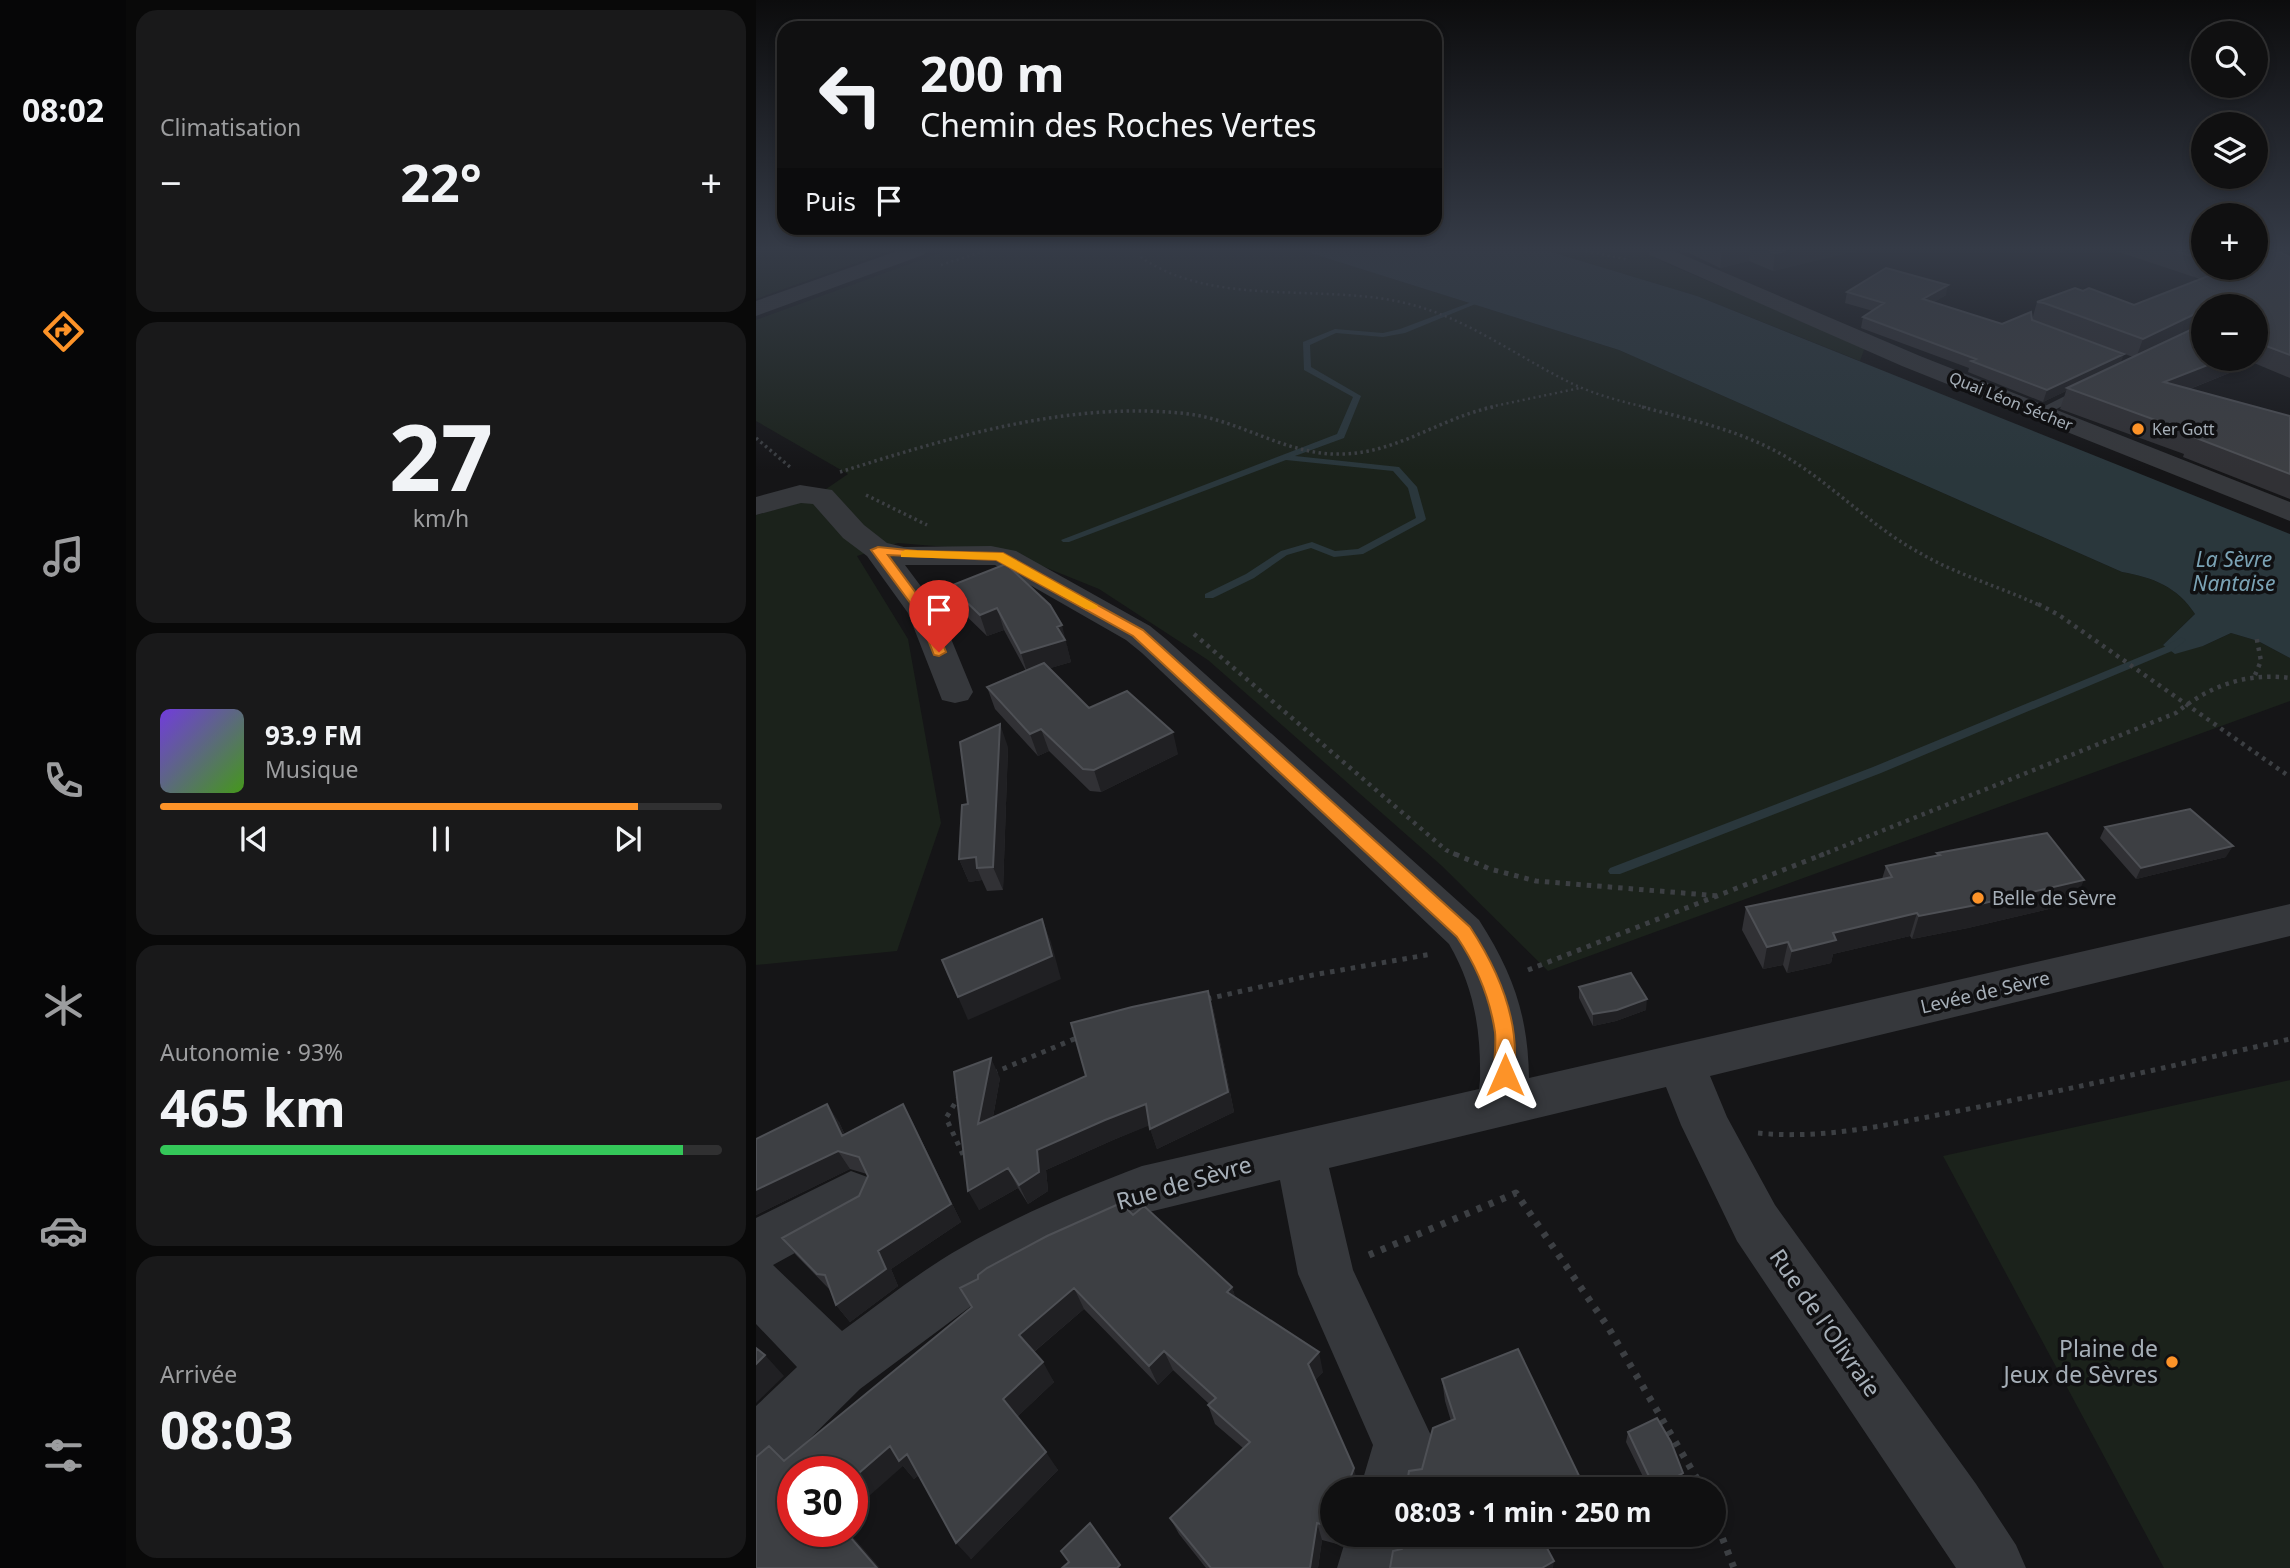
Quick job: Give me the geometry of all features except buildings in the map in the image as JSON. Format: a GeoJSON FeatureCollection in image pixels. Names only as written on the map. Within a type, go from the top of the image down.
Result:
{"type":"FeatureCollection","features":[{"type":"Feature","properties":{"kind":"street","name":"Quai Léon Sécher"},"geometry":{"type":"LineString","coordinates":[[1826,324],[2038,413],[2290,512]]}},
{"type":"Feature","properties":{"kind":"street"},"geometry":{"type":"LineString","coordinates":[[756,506],[800,494],[821,496],[849,526],[878,550],[924,612],[955,692]]}},
{"type":"Feature","properties":{"kind":"street"},"geometry":{"type":"LineString","coordinates":[[878,550],[906,554],[999,556],[1138,633],[1464,932],[1491,982],[1501,1012],[1505,1036],[1503,1105]]}},
{"type":"Feature","properties":{"kind":"street","name":"Levée de Sèvre"},"geometry":{"type":"LineString","coordinates":[[1681,1064],[2290,920]]}},
{"type":"Feature","properties":{"kind":"street","name":"Rue de Sèvre"},"geometry":{"type":"LineString","coordinates":[[756,1448],[839,1368],[979,1267],[1037,1236],[1142,1190],[1681,1064]]}},
{"type":"Feature","properties":{"kind":"street","name":"Rue de l'Olivraie"},"geometry":{"type":"LineString","coordinates":[[1681,1064],[1706,1125],[1756,1223],[1954,1506],[1993,1568]]}},
{"type":"Feature","properties":{"kind":"street"},"geometry":{"type":"LineString","coordinates":[[1300,1151],[1326,1274],[1404,1444],[1394,1477]]}},
{"type":"Feature","properties":{"kind":"street"},"geometry":{"type":"LineString","coordinates":[[756,1246],[851,1195]]}},
{"type":"Feature","properties":{"kind":"street"},"geometry":{"type":"LineString","coordinates":[[756,1285],[839,1368]]}},
{"type":"Feature","properties":{"kind":"street"},"geometry":{"type":"LineString","coordinates":[[1370,1568],[1376,1547]]}},
{"type":"Feature","properties":{"kind":"lane"},"geometry":{"type":"LineString","coordinates":[[2038,413],[2099,383]]}},
{"type":"Feature","properties":{"kind":"path"},"geometry":{"type":"LineString","coordinates":[[1463,324],[1581,388],[1707,423],[1767,446],[1804,469],[1901,542],[1930,558],[2030,599],[2113,652],[2290,777]]}},
{"type":"Feature","properties":{"kind":"path"},"geometry":{"type":"LineString","coordinates":[[839,472],[997,426],[1042,419],[1123,414],[1177,413],[1211,418],[1257,432],[1298,449],[1350,453],[1386,448],[1412,439],[1456,416],[1581,388]]}},
{"type":"Feature","properties":{"kind":"path"},"geometry":{"type":"LineString","coordinates":[[756,438],[796,472]]}},
{"type":"Feature","properties":{"kind":"path"},"geometry":{"type":"LineString","coordinates":[[862,494],[933,528]]}},
{"type":"Feature","properties":{"kind":"path"},"geometry":{"type":"LineString","coordinates":[[1182,626],[1205,641],[1446,850],[1490,869],[1536,881],[1720,896]]}},
{"type":"Feature","properties":{"kind":"path"},"geometry":{"type":"LineString","coordinates":[[2255,675],[2262,662],[2256,635]]}},
{"type":"Feature","properties":{"kind":"path"},"geometry":{"type":"LineString","coordinates":[[1491,982],[1720,896],[2105,743],[2176,713],[2186,704],[2210,691],[2255,675],[2290,678]]}},
{"type":"Feature","properties":{"kind":"path"},"geometry":{"type":"LineString","coordinates":[[1206,1000],[1313,975],[1473,946]]}},
{"type":"Feature","properties":{"kind":"path"},"geometry":{"type":"LineString","coordinates":[[990,1074],[1088,1033]]}},
{"type":"Feature","properties":{"kind":"path"},"geometry":{"type":"LineString","coordinates":[[1706,1125],[1784,1137],[1847,1132],[1981,1107],[2290,1040]]}},
{"type":"Feature","properties":{"kind":"path"},"geometry":{"type":"LineString","coordinates":[[968,1089],[957,1098],[946,1118],[969,1166]]}},
{"type":"Feature","properties":{"kind":"path"},"geometry":{"type":"LineString","coordinates":[[1326,1274],[1516,1193],[1608,1327],[1696,1477]]}},
{"type":"Feature","properties":{"kind":"path"},"geometry":{"type":"LineString","coordinates":[[1726,1547],[1734,1568]]}},
{"type":"Feature","properties":{"kind":"shaded area"},"geometry":{"type":"Polygon","coordinates":[[[756,324],[1537,324],[1619,350],[2122,572],[2163,585],[2181,597],[2195,614],[2163,645],[2203,646],[2231,633],[2258,641],[2290,658],[2290,701],[1548,971],[1442,866],[1208,660],[1099,589],[1007,552],[898,543],[857,556],[908,639],[941,823],[897,951],[756,965],[756,515],[810,500],[848,474],[756,421],[756,324]]]}},
{"type":"Feature","properties":{"kind":"shaded area"},"geometry":{"type":"Polygon","coordinates":[[[1768,324],[1811,324],[1865,347],[1860,361],[1768,324]]]}},
{"type":"Feature","properties":{"kind":"shaded area","name":"Plaine de Jeux de Sèvres"},"geometry":{"type":"Polygon","coordinates":[[[2290,1080],[2290,1568],[2164,1568],[1943,1156],[2290,1080]]]}},
{"type":"Feature","properties":{"kind":"water","name":"La Sèvre Nantaise"},"geometry":{"type":"Polygon","coordinates":[[[1537,324],[1767,324],[2290,534],[2290,658],[2258,641],[2231,633],[2203,646],[2175,654],[2163,645],[2195,614],[2181,597],[2163,585],[2122,572],[1619,350],[1537,324]]]}},
{"type":"Feature","properties":{"kind":"waterway"},"geometry":{"type":"LineString","coordinates":[[1066,540],[1341,436],[1357,396],[1307,368],[1306,344],[1335,331],[1383,335],[1420,324]]}},
{"type":"Feature","properties":{"kind":"waterway"},"geometry":{"type":"LineString","coordinates":[[1209,596],[1250,576],[1284,553],[1312,545],[1334,554],[1360,552],[1421,519],[1412,487],[1396,469],[1288,458]]}},
{"type":"Feature","properties":{"kind":"waterway"},"geometry":{"type":"LineString","coordinates":[[1615,871],[1877,770],[2168,649],[2181,640]]}},
{"type":"Feature","properties":{"kind":"slow traffic"},"geometry":{"type":"LineString","coordinates":[[905,554],[999,556],[1091,606]]}},
{"type":"Feature","properties":{"kind":"place","name":"Ker Gott"},"geometry":{"type":"Point","coordinates":[2138,429]}},
{"type":"Feature","properties":{"kind":"place","name":"Belle de Sèvre"},"geometry":{"type":"Point","coordinates":[1978,898]}},
{"type":"Feature","properties":{"kind":"place","name":"Plaine de Jeux de Sèvres"},"geometry":{"type":"Point","coordinates":[2172,1362]}},
{"type":"Feature","properties":{"kind":"route"},"geometry":{"type":"LineString","coordinates":[[939,652],[924,612],[878,550],[895,554],[999,556],[1138,633],[1464,932],[1479,956],[1501,1012],[1505,1036],[1505,1075]]}}]}
